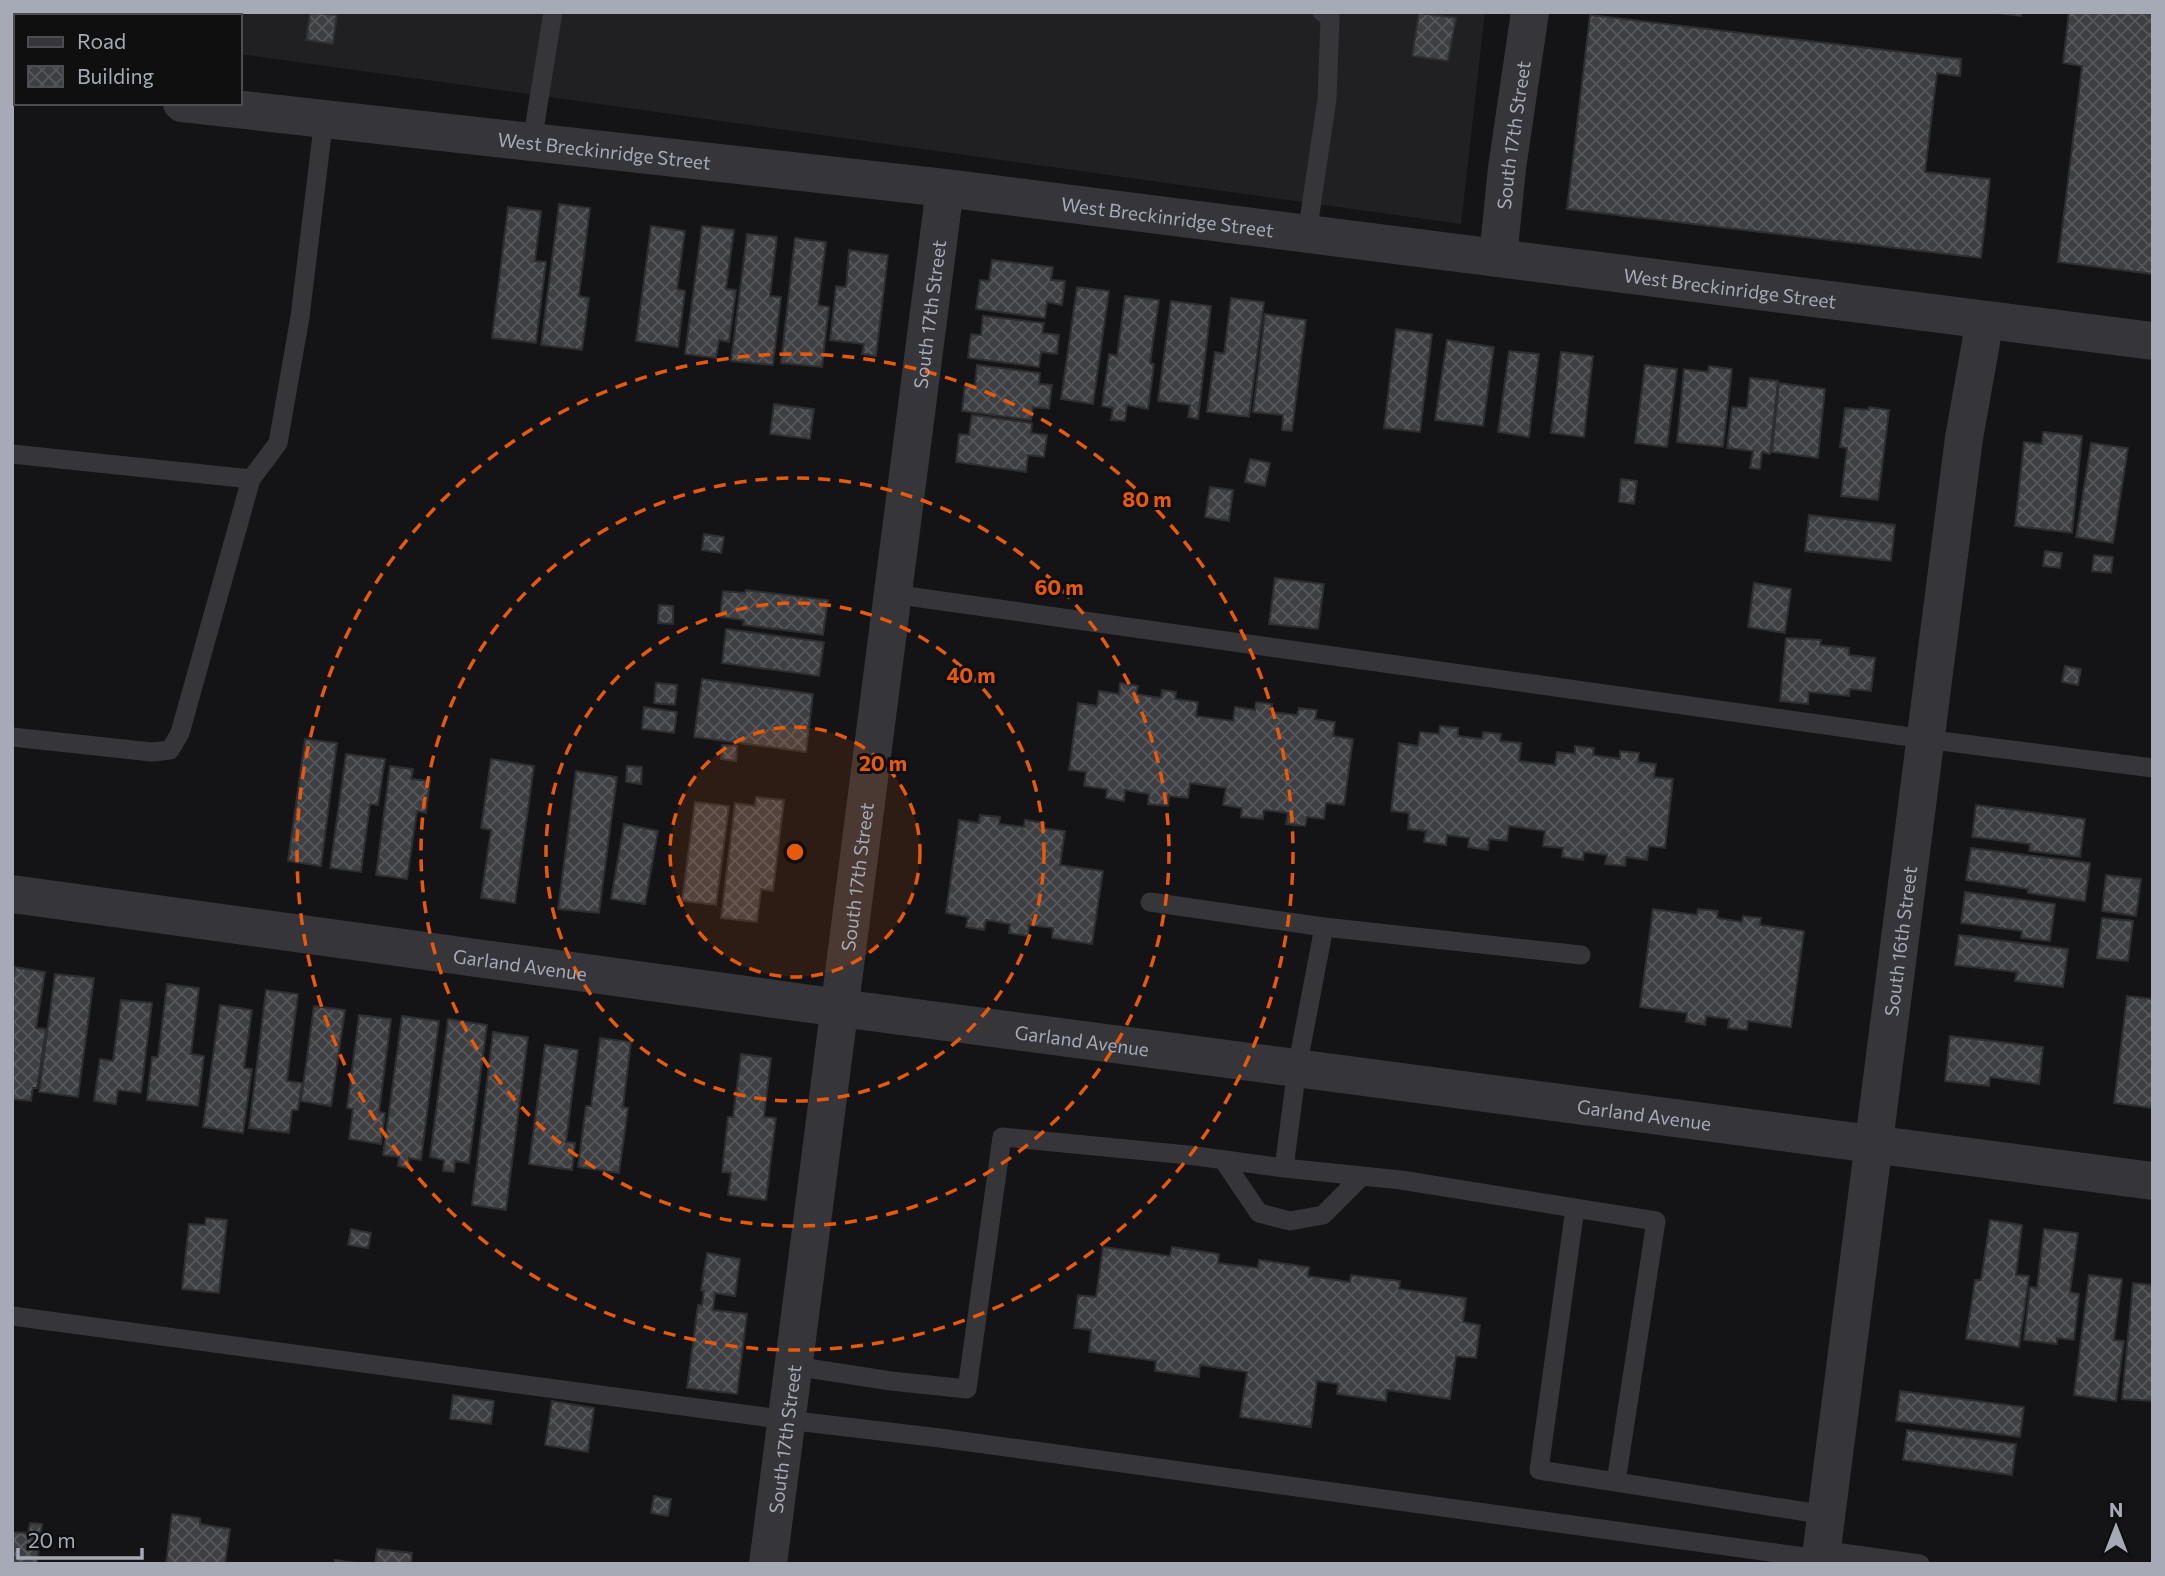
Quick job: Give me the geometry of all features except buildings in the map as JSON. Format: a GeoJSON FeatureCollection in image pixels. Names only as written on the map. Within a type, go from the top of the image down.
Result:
{"type":"FeatureCollection","features":[{"type":"Feature","properties":{"kind":"street","name":"South 17th Street"},"geometry":{"type":"LineString","coordinates":[[1498,257],[1507,168],[1530,12]]}},
{"type":"Feature","properties":{"kind":"street","name":"West Breckinridge Street"},"geometry":{"type":"LineString","coordinates":[[201,105],[945,188],[2153,341]]}},
{"type":"Feature","properties":{"kind":"street","name":"South 17th Street"},"geometry":{"type":"LineString","coordinates":[[768,1564],[945,188]]}},
{"type":"Feature","properties":{"kind":"street","name":"South 16th Street"},"geometry":{"type":"LineString","coordinates":[[1822,1547],[1964,438],[1985,320]]}},
{"type":"Feature","properties":{"kind":"street","name":"Garland Avenue"},"geometry":{"type":"LineString","coordinates":[[12,894],[839,1008],[2153,1181]]}},
{"type":"Feature","properties":{"kind":"lane"},"geometry":{"type":"LineString","coordinates":[[532,142],[554,12]]}},
{"type":"Feature","properties":{"kind":"lane"},"geometry":{"type":"LineString","coordinates":[[1307,234],[1327,99],[1330,18],[1322,12]]}},
{"type":"Feature","properties":{"kind":"lane"},"geometry":{"type":"LineString","coordinates":[[12,737],[152,752],[170,750],[180,733],[251,479],[278,443],[300,317],[324,118]]}},
{"type":"Feature","properties":{"kind":"lane"},"geometry":{"type":"LineString","coordinates":[[12,454],[251,479]]}},
{"type":"Feature","properties":{"kind":"lane"},"geometry":{"type":"LineString","coordinates":[[892,594],[1926,739],[2153,768]]}},
{"type":"Feature","properties":{"kind":"lane"},"geometry":{"type":"LineString","coordinates":[[1150,902],[1324,927],[1581,955]]}},
{"type":"Feature","properties":{"kind":"lane"},"geometry":{"type":"LineString","coordinates":[[1284,1168],[1297,1068],[1324,927]]}},
{"type":"Feature","properties":{"kind":"lane"},"geometry":{"type":"LineString","coordinates":[[794,1366],[967,1389],[1002,1137],[1401,1180],[1656,1221],[1616,1482]]}},
{"type":"Feature","properties":{"kind":"lane"},"geometry":{"type":"LineString","coordinates":[[1223,1160],[1259,1213],[1290,1221],[1323,1215],[1362,1176]]}},
{"type":"Feature","properties":{"kind":"lane"},"geometry":{"type":"LineString","coordinates":[[1576,1208],[1539,1470],[1616,1482],[1822,1547]]}},
{"type":"Feature","properties":{"kind":"lane"},"geometry":{"type":"LineString","coordinates":[[12,1316],[787,1420],[1822,1547],[1920,1564]]}},
{"type":"Feature","properties":{"kind":"shaded area"},"geometry":{"type":"Polygon","coordinates":[[[12,12],[1485,12],[1461,224],[242,54],[242,14],[14,14],[12,22],[12,12]]]}}]}
